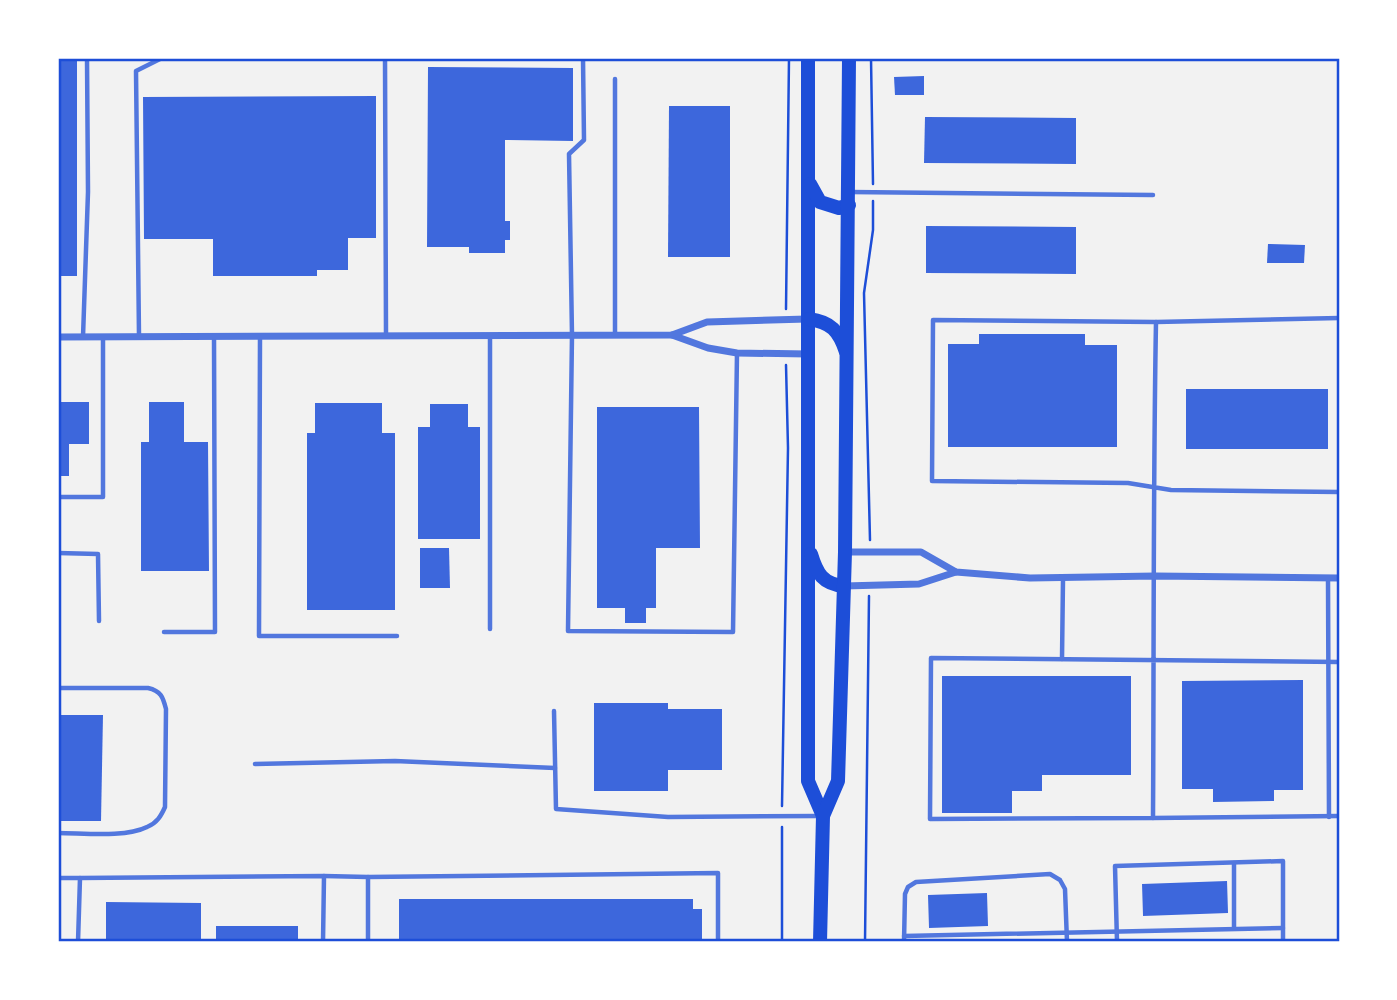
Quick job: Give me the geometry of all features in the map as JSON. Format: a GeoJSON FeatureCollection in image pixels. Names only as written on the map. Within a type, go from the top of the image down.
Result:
{"type":"FeatureCollection","features":[{"type":"Feature","properties":{"kind":"main road"},"geometry":{"type":"LineString","coordinates":[[808,58],[808,781],[822,816],[820,942]]}},
{"type":"Feature","properties":{"kind":"main road"},"geometry":{"type":"LineString","coordinates":[[822,816],[838,781],[848,356],[849,58]]}},
{"type":"Feature","properties":{"kind":"main road"},"geometry":{"type":"LineString","coordinates":[[808,179],[820,202],[839,208],[849,199]]}},
{"type":"Feature","properties":{"kind":"main road"},"geometry":{"type":"LineString","coordinates":[[809,319],[823,320],[832,326],[841,338],[848,356]]}},
{"type":"Feature","properties":{"kind":"main road"},"geometry":{"type":"LineString","coordinates":[[808,547],[823,580],[844,586]]}},
{"type":"Feature","properties":{"kind":"street"},"geometry":{"type":"LineString","coordinates":[[672,335],[707,322],[809,319]]}},
{"type":"Feature","properties":{"kind":"street"},"geometry":{"type":"LineString","coordinates":[[58,337],[672,335],[708,348],[737,353],[809,354]]}},
{"type":"Feature","properties":{"kind":"street"},"geometry":{"type":"LineString","coordinates":[[845,552],[921,552],[956,572]]}},
{"type":"Feature","properties":{"kind":"street"},"geometry":{"type":"LineString","coordinates":[[844,586],[919,584],[956,572],[1063,579],[1155,576],[1339,578]]}},
{"type":"Feature","properties":{"kind":"lane"},"geometry":{"type":"LineString","coordinates":[[83,337],[88,192],[87,58]]}},
{"type":"Feature","properties":{"kind":"lane"},"geometry":{"type":"LineString","coordinates":[[139,336],[136,71],[162,58]]}},
{"type":"Feature","properties":{"kind":"lane"},"geometry":{"type":"LineString","coordinates":[[385,58],[386,336]]}},
{"type":"Feature","properties":{"kind":"lane"},"geometry":{"type":"LineString","coordinates":[[583,58],[584,140],[569,153],[572,335],[568,631],[733,632],[737,353]]}},
{"type":"Feature","properties":{"kind":"lane"},"geometry":{"type":"LineString","coordinates":[[615,79],[615,335]]}},
{"type":"Feature","properties":{"kind":"lane"},"geometry":{"type":"LineString","coordinates":[[849,199],[873,192],[1153,195]]}},
{"type":"Feature","properties":{"kind":"lane"},"geometry":{"type":"LineString","coordinates":[[1339,318],[1156,322],[933,320],[932,481],[1128,483],[1153,488],[1339,492]]}},
{"type":"Feature","properties":{"kind":"lane"},"geometry":{"type":"LineString","coordinates":[[1153,818],[1156,322]]}},
{"type":"Feature","properties":{"kind":"lane"},"geometry":{"type":"LineString","coordinates":[[490,335],[490,629]]}},
{"type":"Feature","properties":{"kind":"lane"},"geometry":{"type":"LineString","coordinates":[[164,632],[215,632],[214,336]]}},
{"type":"Feature","properties":{"kind":"lane"},"geometry":{"type":"LineString","coordinates":[[260,336],[259,635],[397,636]]}},
{"type":"Feature","properties":{"kind":"lane"},"geometry":{"type":"LineString","coordinates":[[58,497],[103,497],[103,337]]}},
{"type":"Feature","properties":{"kind":"lane"},"geometry":{"type":"LineString","coordinates":[[58,553],[98,554],[99,621]]}},
{"type":"Feature","properties":{"kind":"lane"},"geometry":{"type":"LineString","coordinates":[[1328,578],[1329,817]]}},
{"type":"Feature","properties":{"kind":"lane"},"geometry":{"type":"LineString","coordinates":[[1062,659],[1063,579]]}},
{"type":"Feature","properties":{"kind":"lane"},"geometry":{"type":"LineString","coordinates":[[1339,662],[931,658],[930,819],[1339,816]]}},
{"type":"Feature","properties":{"kind":"lane"},"geometry":{"type":"LineString","coordinates":[[58,688],[148,688],[157,690],[163,696],[166,709],[165,807],[159,819],[149,827],[132,832],[58,833]]}},
{"type":"Feature","properties":{"kind":"lane"},"geometry":{"type":"LineString","coordinates":[[554,711],[556,809],[668,817],[822,816]]}},
{"type":"Feature","properties":{"kind":"lane"},"geometry":{"type":"LineString","coordinates":[[256,764],[395,761],[555,768]]}},
{"type":"Feature","properties":{"kind":"lane"},"geometry":{"type":"LineString","coordinates":[[1117,942],[1115,866],[1283,861],[1283,942]]}},
{"type":"Feature","properties":{"kind":"lane"},"geometry":{"type":"LineString","coordinates":[[1234,863],[1234,929]]}},
{"type":"Feature","properties":{"kind":"lane"},"geometry":{"type":"LineString","coordinates":[[58,878],[718,873],[718,942]]}},
{"type":"Feature","properties":{"kind":"lane"},"geometry":{"type":"LineString","coordinates":[[1067,942],[1066,932],[1065,889],[1060,880],[1050,874],[927,880],[908,887],[905,894],[904,939],[1066,932],[1117,930],[1283,928]]}},
{"type":"Feature","properties":{"kind":"lane"},"geometry":{"type":"LineString","coordinates":[[323,942],[324,876]]}},
{"type":"Feature","properties":{"kind":"lane"},"geometry":{"type":"LineString","coordinates":[[368,942],[369,877]]}},
{"type":"Feature","properties":{"kind":"lane"},"geometry":{"type":"LineString","coordinates":[[78,942],[80,878]]}},
{"type":"Feature","properties":{"kind":"path"},"geometry":{"type":"LineString","coordinates":[[785,319],[789,58]]}},
{"type":"Feature","properties":{"kind":"path"},"geometry":{"type":"LineString","coordinates":[[870,552],[864,293],[873,230],[871,58]]}},
{"type":"Feature","properties":{"kind":"path"},"geometry":{"type":"LineString","coordinates":[[782,942],[787,354]]}},
{"type":"Feature","properties":{"kind":"path"},"geometry":{"type":"LineString","coordinates":[[864,942],[869,585]]}},
{"type":"Feature","properties":{"kind":"building"},"geometry":{"type":"Polygon","coordinates":[[[58,58],[77,58],[77,276],[58,276],[58,58]]]}},
{"type":"Feature","properties":{"kind":"building"},"geometry":{"type":"Polygon","coordinates":[[[428,67],[573,68],[573,141],[505,140],[505,221],[510,221],[510,240],[505,240],[505,253],[469,253],[469,247],[427,247],[428,67]]]}},
{"type":"Feature","properties":{"kind":"building"},"geometry":{"type":"Polygon","coordinates":[[[924,76],[924,95],[895,95],[894,77],[924,76]]]}},
{"type":"Feature","properties":{"kind":"building"},"geometry":{"type":"Polygon","coordinates":[[[376,96],[376,238],[348,238],[348,270],[317,270],[317,276],[213,276],[213,239],[144,239],[143,97],[376,96]]]}},
{"type":"Feature","properties":{"kind":"building"},"geometry":{"type":"Polygon","coordinates":[[[669,106],[730,106],[730,257],[668,257],[669,106]]]}},
{"type":"Feature","properties":{"kind":"building"},"geometry":{"type":"Polygon","coordinates":[[[925,117],[1076,118],[1076,164],[924,163],[925,117]]]}},
{"type":"Feature","properties":{"kind":"building"},"geometry":{"type":"Polygon","coordinates":[[[926,226],[1076,227],[1076,274],[926,273],[926,226]]]}},
{"type":"Feature","properties":{"kind":"building"},"geometry":{"type":"Polygon","coordinates":[[[1268,244],[1305,245],[1304,263],[1267,263],[1268,244]]]}},
{"type":"Feature","properties":{"kind":"building"},"geometry":{"type":"Polygon","coordinates":[[[979,334],[1085,334],[1085,345],[1117,345],[1117,447],[948,447],[948,344],[979,344],[979,334]]]}},
{"type":"Feature","properties":{"kind":"building"},"geometry":{"type":"Polygon","coordinates":[[[1186,389],[1328,389],[1328,449],[1186,449],[1186,389]]]}},
{"type":"Feature","properties":{"kind":"building"},"geometry":{"type":"Polygon","coordinates":[[[58,402],[89,402],[89,444],[69,444],[69,476],[58,476],[58,402]]]}},
{"type":"Feature","properties":{"kind":"building"},"geometry":{"type":"Polygon","coordinates":[[[149,402],[184,402],[184,442],[208,442],[209,571],[141,571],[141,442],[149,442],[149,402]]]}},
{"type":"Feature","properties":{"kind":"building"},"geometry":{"type":"Polygon","coordinates":[[[315,403],[382,403],[382,433],[395,433],[395,610],[307,610],[307,433],[315,433],[315,403]]]}},
{"type":"Feature","properties":{"kind":"building"},"geometry":{"type":"Polygon","coordinates":[[[430,404],[468,404],[468,427],[480,427],[480,539],[418,539],[418,427],[430,427],[430,404]]]}},
{"type":"Feature","properties":{"kind":"building"},"geometry":{"type":"Polygon","coordinates":[[[597,407],[699,407],[700,548],[656,548],[656,608],[646,608],[646,623],[625,623],[625,608],[597,608],[597,407]]]}},
{"type":"Feature","properties":{"kind":"building"},"geometry":{"type":"Polygon","coordinates":[[[420,548],[449,548],[450,588],[420,588],[420,548]]]}},
{"type":"Feature","properties":{"kind":"building"},"geometry":{"type":"Polygon","coordinates":[[[942,676],[1131,676],[1131,775],[1042,775],[1042,791],[1012,791],[1012,813],[942,813],[942,676]]]}},
{"type":"Feature","properties":{"kind":"building"},"geometry":{"type":"Polygon","coordinates":[[[1303,680],[1303,790],[1274,790],[1274,801],[1213,802],[1213,789],[1182,789],[1182,681],[1303,680]]]}},
{"type":"Feature","properties":{"kind":"building"},"geometry":{"type":"Polygon","coordinates":[[[594,703],[668,703],[668,709],[722,709],[722,770],[668,770],[668,791],[594,791],[594,703]]]}},
{"type":"Feature","properties":{"kind":"building"},"geometry":{"type":"Polygon","coordinates":[[[58,715],[103,715],[101,821],[58,821],[58,715]]]}},
{"type":"Feature","properties":{"kind":"building"},"geometry":{"type":"Polygon","coordinates":[[[1227,881],[1228,913],[1143,916],[1142,884],[1227,881]]]}},
{"type":"Feature","properties":{"kind":"building"},"geometry":{"type":"Polygon","coordinates":[[[987,893],[988,926],[929,928],[928,895],[987,893]]]}},
{"type":"Feature","properties":{"kind":"building"},"geometry":{"type":"Polygon","coordinates":[[[399,899],[693,899],[693,909],[702,909],[702,942],[399,942],[399,899]]]}},
{"type":"Feature","properties":{"kind":"building"},"geometry":{"type":"Polygon","coordinates":[[[106,902],[201,903],[201,942],[106,942],[106,902]]]}},
{"type":"Feature","properties":{"kind":"building"},"geometry":{"type":"Polygon","coordinates":[[[216,926],[298,926],[298,942],[216,942],[216,926]]]}}]}
